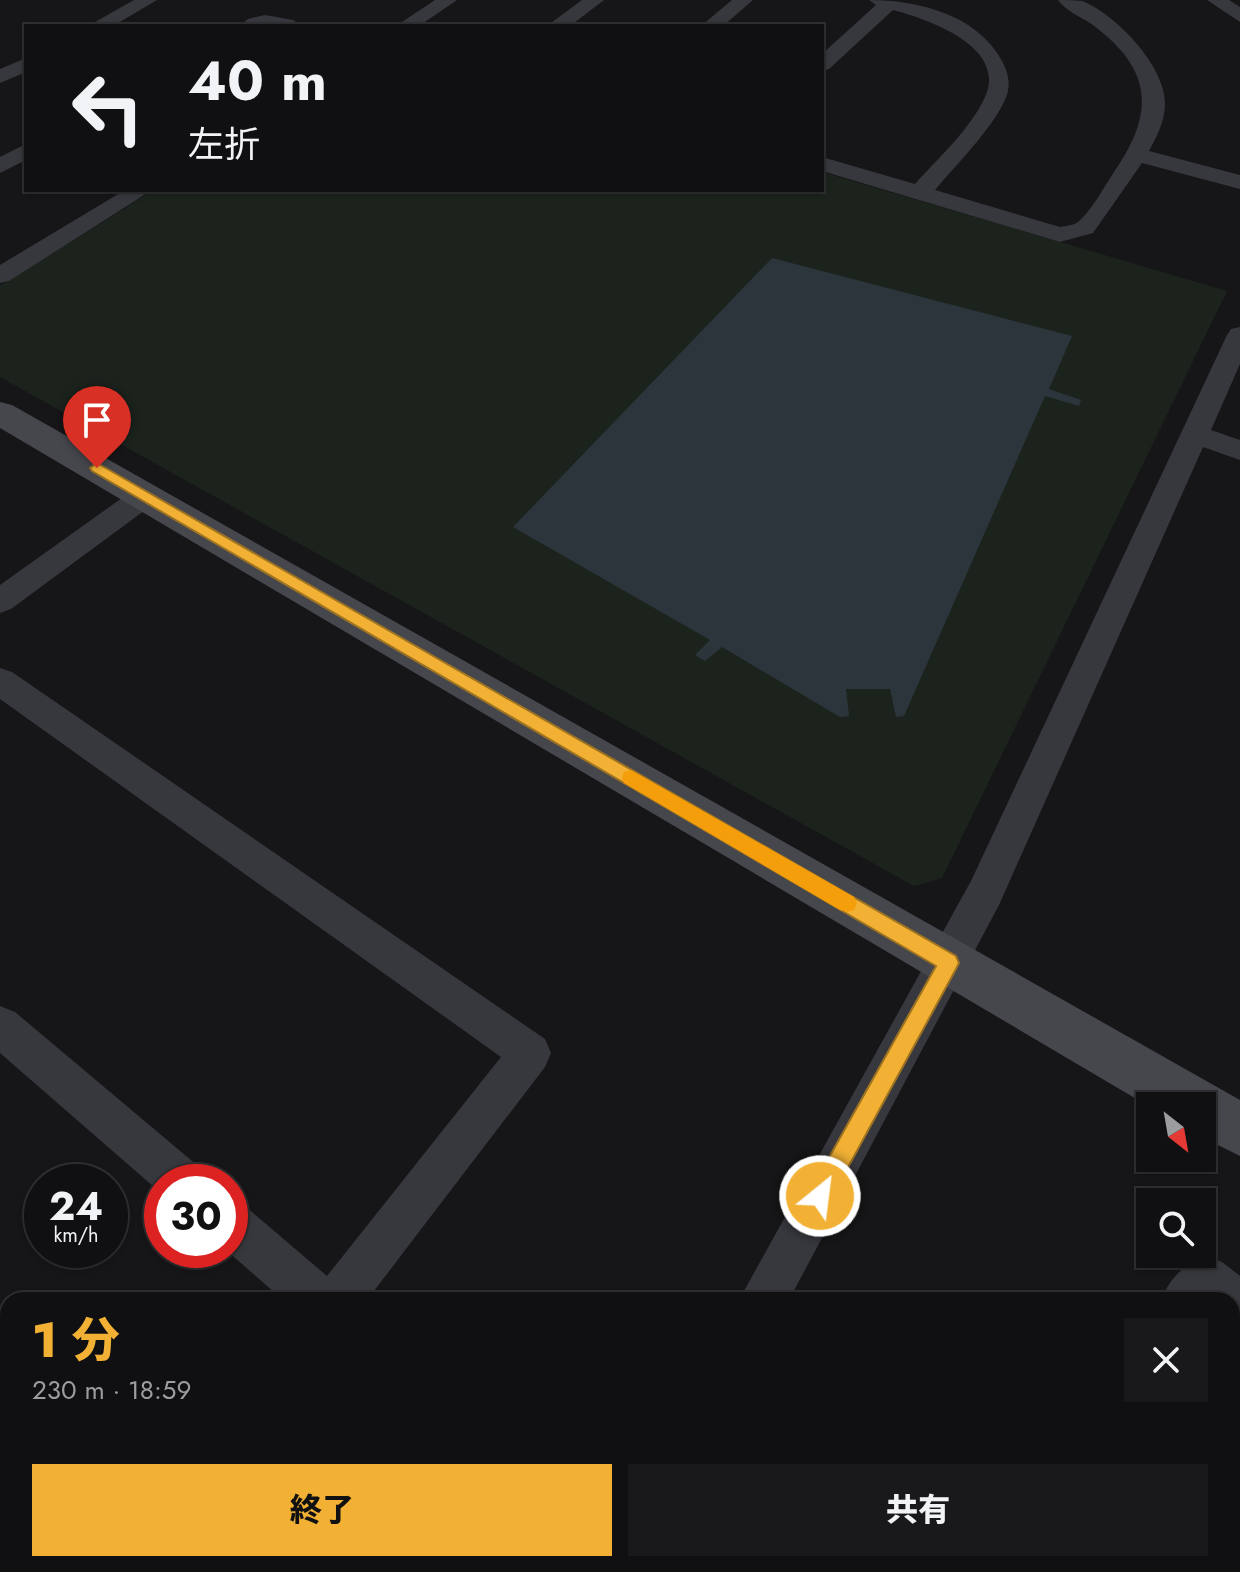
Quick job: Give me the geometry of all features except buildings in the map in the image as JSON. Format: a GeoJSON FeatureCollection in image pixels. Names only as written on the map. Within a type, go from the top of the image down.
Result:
{"type":"FeatureCollection","features":[{"type":"Feature","properties":{"kind":"street"},"geometry":{"type":"LineString","coordinates":[[102,24],[148,0]]}},
{"type":"Feature","properties":{"kind":"street"},"geometry":{"type":"LineString","coordinates":[[409,24],[448,0]]}},
{"type":"Feature","properties":{"kind":"street"},"geometry":{"type":"LineString","coordinates":[[560,24],[595,0]]}},
{"type":"Feature","properties":{"kind":"street"},"geometry":{"type":"LineString","coordinates":[[714,24],[744,0]]}},
{"type":"Feature","properties":{"kind":"street"},"geometry":{"type":"LineString","coordinates":[[824,165],[1060,235],[1085,228],[1135,154],[1151,123],[1155,100],[1148,72],[1132,51],[1092,14],[1067,0]]}},
{"type":"Feature","properties":{"kind":"street"},"geometry":{"type":"LineString","coordinates":[[1216,0],[1240,16]]}},
{"type":"Feature","properties":{"kind":"street"},"geometry":{"type":"LineString","coordinates":[[824,63],[887,1],[945,21],[969,34],[989,51],[1000,80],[994,100],[920,193]]}},
{"type":"Feature","properties":{"kind":"street"},"geometry":{"type":"LineString","coordinates":[[253,24],[274,20],[286,24]]}},
{"type":"Feature","properties":{"kind":"street"},"geometry":{"type":"LineString","coordinates":[[0,77],[24,65]]}},
{"type":"Feature","properties":{"kind":"street"},"geometry":{"type":"LineString","coordinates":[[0,166],[24,152]]}},
{"type":"Feature","properties":{"kind":"street"},"geometry":{"type":"LineString","coordinates":[[1135,154],[1240,182]]}},
{"type":"Feature","properties":{"kind":"street"},"geometry":{"type":"LineString","coordinates":[[0,276],[138,192]]}},
{"type":"Feature","properties":{"kind":"street"},"geometry":{"type":"LineString","coordinates":[[767,1292],[985,893],[1240,335]]}},
{"type":"Feature","properties":{"kind":"street"},"geometry":{"type":"LineString","coordinates":[[0,413],[1175,1092]]}},
{"type":"Feature","properties":{"kind":"street"},"geometry":{"type":"LineString","coordinates":[[1196,435],[1240,450]]}},
{"type":"Feature","properties":{"kind":"street"},"geometry":{"type":"LineString","coordinates":[[0,601],[146,495]]}},
{"type":"Feature","properties":{"kind":"street"},"geometry":{"type":"LineString","coordinates":[[0,681],[530,1053],[344,1292]]}},
{"type":"Feature","properties":{"kind":"street"},"geometry":{"type":"LineString","coordinates":[[0,1026],[161,1164]]}},
{"type":"Feature","properties":{"kind":"street"},"geometry":{"type":"LineString","coordinates":[[1216,1115],[1240,1129]]}},
{"type":"Feature","properties":{"kind":"street"},"geometry":{"type":"LineString","coordinates":[[248,1239],[310,1292]]}},
{"type":"Feature","properties":{"kind":"street"},"geometry":{"type":"LineString","coordinates":[[1193,1292],[1205,1279],[1222,1292]]}},
{"type":"Feature","properties":{"kind":"shaded area"},"geometry":{"type":"Polygon","coordinates":[[[824,173],[1227,291],[942,878],[914,886],[0,377],[0,286],[151,192],[824,192],[824,173]]]}},
{"type":"Feature","properties":{"kind":"shaded area"},"geometry":{"type":"Polygon","coordinates":[[[772,258],[1072,336],[1049,389],[1081,400],[1079,406],[1045,396],[904,716],[896,717],[890,689],[846,689],[849,716],[840,717],[722,647],[705,661],[695,655],[710,640],[513,527],[772,258]]]}},
{"type":"Feature","properties":{"kind":"slow traffic"},"geometry":{"type":"LineString","coordinates":[[631,778],[847,903]]}},
{"type":"Feature","properties":{"kind":"route"},"geometry":{"type":"LineString","coordinates":[[97,468],[949,963],[820,1196]]}}]}
